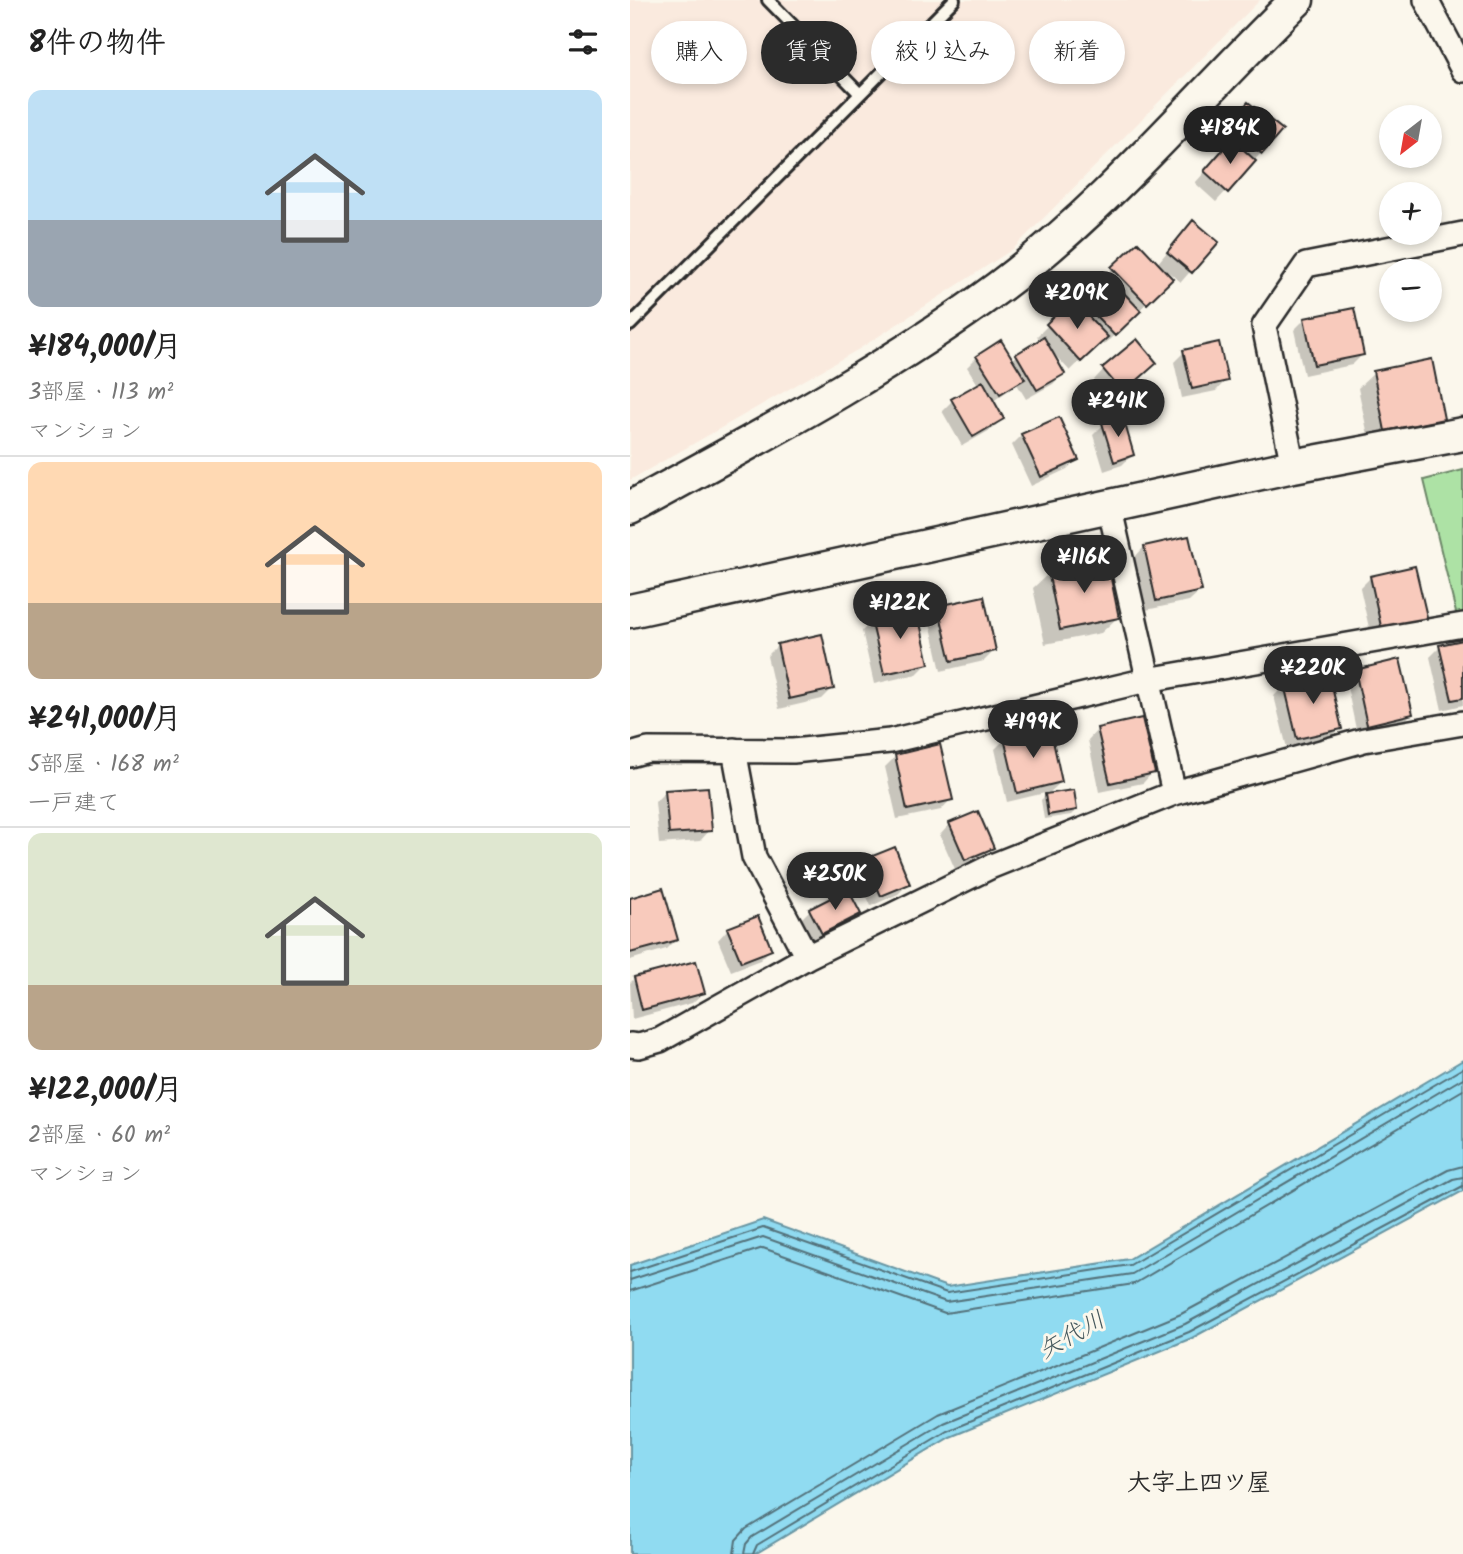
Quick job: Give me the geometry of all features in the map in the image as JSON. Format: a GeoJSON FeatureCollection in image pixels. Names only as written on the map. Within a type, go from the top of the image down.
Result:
{"type":"FeatureCollection","features":[{"type":"Feature","properties":{"kind":"street"},"geometry":{"type":"LineString","coordinates":[[630,508],[844,391],[1000,286],[1121,181],[1297,0]]}},
{"type":"Feature","properties":{"kind":"street"},"geometry":{"type":"LineString","coordinates":[[1426,0],[1460,56]]}},
{"type":"Feature","properties":{"kind":"street"},"geometry":{"type":"LineString","coordinates":[[1293,466],[1264,326],[1306,265],[1463,234]]}},
{"type":"Feature","properties":{"kind":"street"},"geometry":{"type":"LineString","coordinates":[[630,611],[1109,505],[1463,434]]}},
{"type":"Feature","properties":{"kind":"street"},"geometry":{"type":"LineString","coordinates":[[1109,505],[1174,793]]}},
{"type":"Feature","properties":{"kind":"street"},"geometry":{"type":"LineString","coordinates":[[630,755],[648,750],[793,751],[890,741],[1147,680],[1463,625]]}},
{"type":"Feature","properties":{"kind":"street"},"geometry":{"type":"LineString","coordinates":[[630,1045],[639,1046],[660,1040],[807,957],[992,866],[1174,793],[1364,740],[1463,723]]}},
{"type":"Feature","properties":{"kind":"street"},"geometry":{"type":"LineString","coordinates":[[734,750],[754,857],[807,957]]}},
{"type":"Feature","properties":{"kind":"lane"},"geometry":{"type":"LineString","coordinates":[[768,0],[860,94]]}},
{"type":"Feature","properties":{"kind":"lane"},"geometry":{"type":"LineString","coordinates":[[630,325],[954,0]]}},
{"type":"Feature","properties":{"kind":"shaded area"},"geometry":{"type":"Polygon","coordinates":[[[630,0],[1260,0],[1013,249],[859,349],[630,480],[630,0]]]}},
{"type":"Feature","properties":{"kind":"green space"},"geometry":{"type":"Polygon","coordinates":[[[1463,470],[1463,620],[1458,621],[1424,480],[1463,470]]]}},
{"type":"Feature","properties":{"kind":"water","name":"矢代川"},"geometry":{"type":"Polygon","coordinates":[[[1463,1060],[1463,1191],[1192,1338],[950,1437],[755,1554],[630,1554],[630,1265],[763,1220],[947,1287],[1129,1259],[1463,1060]]]}},
{"type":"Feature","properties":{"kind":"building"},"geometry":{"type":"Polygon","coordinates":[[[1248,102],[1283,130],[1262,154],[1228,126],[1248,102]]]}},
{"type":"Feature","properties":{"kind":"building"},"geometry":{"type":"Polygon","coordinates":[[[1232,139],[1256,161],[1228,193],[1204,171],[1232,139]]]}},
{"type":"Feature","properties":{"kind":"building"},"geometry":{"type":"Polygon","coordinates":[[[1193,220],[1219,242],[1192,273],[1167,252],[1193,220]]]}},
{"type":"Feature","properties":{"kind":"building"},"geometry":{"type":"Polygon","coordinates":[[[1138,242],[1173,279],[1147,304],[1111,267],[1138,242]]]}},
{"type":"Feature","properties":{"kind":"building"},"geometry":{"type":"Polygon","coordinates":[[[1105,273],[1141,311],[1115,336],[1079,298],[1105,273]]]}},
{"type":"Feature","properties":{"kind":"building"},"geometry":{"type":"Polygon","coordinates":[[[1072,299],[1108,337],[1081,362],[1046,324],[1072,299]]]}},
{"type":"Feature","properties":{"kind":"building"},"geometry":{"type":"Polygon","coordinates":[[[1354,308],[1364,355],[1314,365],[1304,318],[1354,308]]]}},
{"type":"Feature","properties":{"kind":"building"},"geometry":{"type":"Polygon","coordinates":[[[1044,337],[1065,374],[1037,390],[1016,354],[1044,337]]]}},
{"type":"Feature","properties":{"kind":"building"},"geometry":{"type":"Polygon","coordinates":[[[1137,339],[1157,363],[1123,393],[1102,368],[1137,339]]]}},
{"type":"Feature","properties":{"kind":"building"},"geometry":{"type":"Polygon","coordinates":[[[1001,340],[1025,379],[1000,394],[976,356],[1001,340]]]}},
{"type":"Feature","properties":{"kind":"building"},"geometry":{"type":"Polygon","coordinates":[[[1219,342],[1228,381],[1192,389],[1183,350],[1219,342]]]}},
{"type":"Feature","properties":{"kind":"building"},"geometry":{"type":"Polygon","coordinates":[[[1432,359],[1444,419],[1385,431],[1373,371],[1432,359]]]}},
{"type":"Feature","properties":{"kind":"building"},"geometry":{"type":"Polygon","coordinates":[[[983,381],[1004,419],[973,437],[951,399],[983,381]]]}},
{"type":"Feature","properties":{"kind":"building"},"geometry":{"type":"Polygon","coordinates":[[[1059,417],[1079,460],[1041,477],[1021,434],[1059,417]]]}},
{"type":"Feature","properties":{"kind":"building"},"geometry":{"type":"Polygon","coordinates":[[[1123,417],[1134,455],[1114,462],[1102,423],[1123,417]]]}},
{"type":"Feature","properties":{"kind":"building"},"geometry":{"type":"Polygon","coordinates":[[[1189,536],[1202,591],[1156,601],[1144,546],[1189,536]]]}},
{"type":"Feature","properties":{"kind":"building"},"geometry":{"type":"Polygon","coordinates":[[[1107,559],[1119,618],[1060,630],[1048,571],[1107,559]]]}},
{"type":"Feature","properties":{"kind":"building"},"geometry":{"type":"Polygon","coordinates":[[[1415,566],[1428,621],[1382,631],[1370,576],[1415,566]]]}},
{"type":"Feature","properties":{"kind":"building"},"geometry":{"type":"Polygon","coordinates":[[[984,596],[996,651],[951,661],[938,606],[984,596]]]}},
{"type":"Feature","properties":{"kind":"building"},"geometry":{"type":"Polygon","coordinates":[[[917,609],[929,664],[884,674],[871,619],[917,609]]]}},
{"type":"Feature","properties":{"kind":"building"},"geometry":{"type":"Polygon","coordinates":[[[822,634],[834,689],[789,699],[777,644],[822,634]]]}},
{"type":"Feature","properties":{"kind":"building"},"geometry":{"type":"Polygon","coordinates":[[[1463,640],[1463,698],[1452,700],[1439,645],[1463,640]]]}},
{"type":"Feature","properties":{"kind":"building"},"geometry":{"type":"Polygon","coordinates":[[[1400,659],[1413,714],[1367,725],[1355,670],[1400,659]]]}},
{"type":"Feature","properties":{"kind":"building"},"geometry":{"type":"Polygon","coordinates":[[[1329,674],[1342,729],[1297,739],[1284,684],[1329,674]]]}},
{"type":"Feature","properties":{"kind":"building"},"geometry":{"type":"Polygon","coordinates":[[[1142,718],[1155,773],[1110,783],[1097,728],[1142,718]]]}},
{"type":"Feature","properties":{"kind":"building"},"geometry":{"type":"Polygon","coordinates":[[[1050,727],[1062,782],[1017,793],[1004,738],[1050,727]]]}},
{"type":"Feature","properties":{"kind":"building"},"geometry":{"type":"Polygon","coordinates":[[[940,744],[953,800],[907,810],[895,755],[940,744]]]}},
{"type":"Feature","properties":{"kind":"building"},"geometry":{"type":"Polygon","coordinates":[[[708,787],[712,831],[669,834],[665,790],[708,787]]]}},
{"type":"Feature","properties":{"kind":"building"},"geometry":{"type":"Polygon","coordinates":[[[1074,790],[1077,810],[1048,815],[1045,794],[1074,790]]]}},
{"type":"Feature","properties":{"kind":"building"},"geometry":{"type":"Polygon","coordinates":[[[978,811],[994,848],[965,860],[949,823],[978,811]]]}},
{"type":"Feature","properties":{"kind":"building"},"geometry":{"type":"Polygon","coordinates":[[[895,847],[910,884],[881,896],[865,859],[895,847]]]}},
{"type":"Feature","properties":{"kind":"building"},"geometry":{"type":"Polygon","coordinates":[[[663,888],[678,940],[630,953],[630,898],[663,888]]]}},
{"type":"Feature","properties":{"kind":"building"},"geometry":{"type":"Polygon","coordinates":[[[848,889],[861,914],[822,934],[809,909],[848,889]]]}},
{"type":"Feature","properties":{"kind":"building"},"geometry":{"type":"Polygon","coordinates":[[[758,916],[772,950],[741,962],[727,928],[758,916]]]}},
{"type":"Feature","properties":{"kind":"building"},"geometry":{"type":"Polygon","coordinates":[[[696,961],[705,993],[642,1010],[634,977],[696,961]]]}},
{"type":"Feature","properties":{"kind":"district","name":"大字上四ツ屋"},"geometry":{"type":"Point","coordinates":[1199,1483]}}]}
